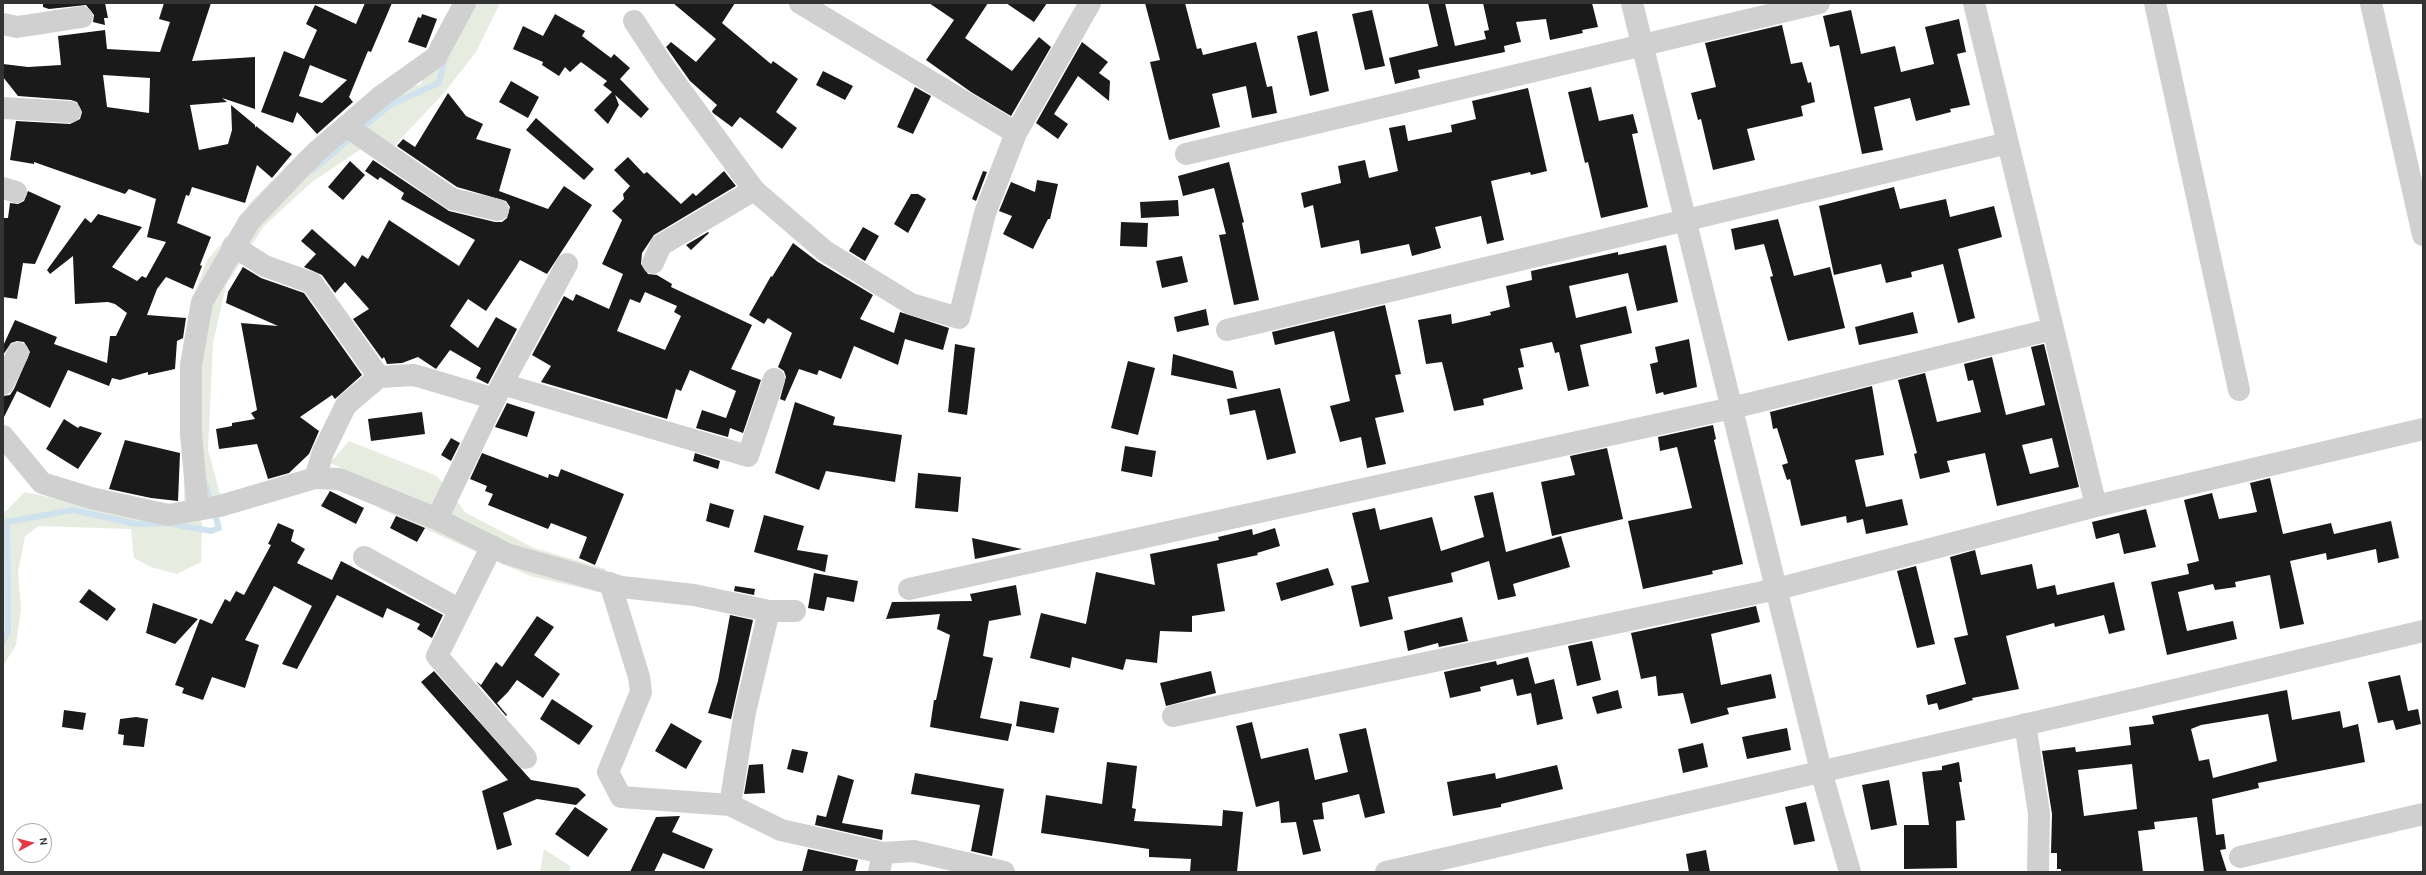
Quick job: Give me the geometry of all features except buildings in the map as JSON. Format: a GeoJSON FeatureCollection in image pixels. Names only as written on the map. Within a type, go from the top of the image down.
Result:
{"type":"FeatureCollection","features":[{"type":"Feature","properties":{"kind":"street"},"geometry":{"type":"LineString","coordinates":[[198,510],[191,434],[191,365],[202,302],[233,246],[249,222],[316,152],[380,97],[436,57],[466,3]]}},
{"type":"Feature","properties":{"kind":"street"},"geometry":{"type":"LineString","coordinates":[[800,3],[1016,133]]}},
{"type":"Feature","properties":{"kind":"street"},"geometry":{"type":"LineString","coordinates":[[634,21],[666,70],[754,190],[825,251],[910,304],[960,318],[985,213],[1016,133],[1090,3]]}},
{"type":"Feature","properties":{"kind":"street"},"geometry":{"type":"LineString","coordinates":[[1632,3],[1822,771],[1850,872]]}},
{"type":"Feature","properties":{"kind":"street"},"geometry":{"type":"LineString","coordinates":[[1186,154],[1819,3]]}},
{"type":"Feature","properties":{"kind":"street"},"geometry":{"type":"LineString","coordinates":[[1974,3],[2096,506]]}},
{"type":"Feature","properties":{"kind":"street"},"geometry":{"type":"LineString","coordinates":[[2155,3],[2239,390]]}},
{"type":"Feature","properties":{"kind":"street"},"geometry":{"type":"LineString","coordinates":[[2371,3],[2423,235]]}},
{"type":"Feature","properties":{"kind":"street"},"geometry":{"type":"LineString","coordinates":[[3,24],[16,27],[82,17]]}},
{"type":"Feature","properties":{"kind":"street"},"geometry":{"type":"LineString","coordinates":[[3,108],[70,112]]}},
{"type":"Feature","properties":{"kind":"street"},"geometry":{"type":"LineString","coordinates":[[346,126],[452,199],[498,210]]}},
{"type":"Feature","properties":{"kind":"street"},"geometry":{"type":"LineString","coordinates":[[1227,330],[2008,143]]}},
{"type":"Feature","properties":{"kind":"street"},"geometry":{"type":"LineString","coordinates":[[653,263],[662,245],[754,190]]}},
{"type":"Feature","properties":{"kind":"street"},"geometry":{"type":"LineString","coordinates":[[233,246],[266,266],[312,283],[379,377]]}},
{"type":"Feature","properties":{"kind":"street"},"geometry":{"type":"LineString","coordinates":[[437,519],[498,391],[566,264]]}},
{"type":"Feature","properties":{"kind":"street"},"geometry":{"type":"LineString","coordinates":[[909,589],[1732,408],[2053,329]]}},
{"type":"Feature","properties":{"kind":"street"},"geometry":{"type":"LineString","coordinates":[[3,384],[18,353]]}},
{"type":"Feature","properties":{"kind":"street"},"geometry":{"type":"LineString","coordinates":[[315,478],[324,452],[346,405],[379,377],[414,375],[498,391],[748,456],[774,379]]}},
{"type":"Feature","properties":{"kind":"street"},"geometry":{"type":"LineString","coordinates":[[1173,716],[1777,589],[2096,506],[2423,429]]}},
{"type":"Feature","properties":{"kind":"street"},"geometry":{"type":"LineString","coordinates":[[3,436],[42,483],[91,498],[168,515],[198,510],[315,478],[339,479],[437,519],[507,554],[610,583],[694,595],[769,611],[795,611]]}},
{"type":"Feature","properties":{"kind":"street"},"geometry":{"type":"LineString","coordinates":[[492,546],[437,656],[526,758]]}},
{"type":"Feature","properties":{"kind":"street"},"geometry":{"type":"LineString","coordinates":[[364,557],[460,610]]}},
{"type":"Feature","properties":{"kind":"street"},"geometry":{"type":"LineString","coordinates":[[610,583],[640,677],[641,692],[608,772],[621,796],[730,806],[781,830],[881,862],[914,851],[1004,872]]}},
{"type":"Feature","properties":{"kind":"street"},"geometry":{"type":"LineString","coordinates":[[730,806],[745,712],[769,611]]}},
{"type":"Feature","properties":{"kind":"street"},"geometry":{"type":"LineString","coordinates":[[1386,872],[2423,631]]}},
{"type":"Feature","properties":{"kind":"street"},"geometry":{"type":"LineString","coordinates":[[2025,724],[2039,813],[2038,872]]}},
{"type":"Feature","properties":{"kind":"street"},"geometry":{"type":"LineString","coordinates":[[2240,857],[2423,814]]}},
{"type":"Feature","properties":{"kind":"shaded area"},"geometry":{"type":"Polygon","coordinates":[[[464,3],[500,3],[476,52],[444,93],[391,149],[376,139],[312,182],[264,226],[226,285],[213,343],[208,450],[221,497],[184,502],[183,360],[192,300],[207,260],[237,226],[249,204],[300,152],[361,105],[421,84],[464,3]]]}},
{"type":"Feature","properties":{"kind":"shaded area"},"geometry":{"type":"Polygon","coordinates":[[[349,441],[437,476],[466,513],[534,548],[606,569],[603,593],[530,576],[379,508],[365,478],[330,463],[349,441]]]}},
{"type":"Feature","properties":{"kind":"shaded area"},"geometry":{"type":"Polygon","coordinates":[[[25,492],[62,500],[189,509],[202,522],[201,562],[177,574],[151,567],[134,558],[131,529],[39,526],[25,536],[18,572],[21,609],[16,645],[3,666],[3,511],[6,511],[25,492]]]}},
{"type":"Feature","properties":{"kind":"shaded area"},"geometry":{"type":"Polygon","coordinates":[[[544,849],[570,866],[569,872],[540,872],[544,849]]]}},
{"type":"Feature","properties":{"kind":"waterway"},"geometry":{"type":"LineString","coordinates":[[360,130],[390,105],[439,83],[445,57]]}},
{"type":"Feature","properties":{"kind":"waterway"},"geometry":{"type":"LineString","coordinates":[[313,170],[353,136]]}},
{"type":"Feature","properties":{"kind":"waterway"},"geometry":{"type":"LineString","coordinates":[[3,642],[8,632],[7,522],[73,510],[136,524],[167,523],[211,531],[219,528],[205,483]]}}]}
